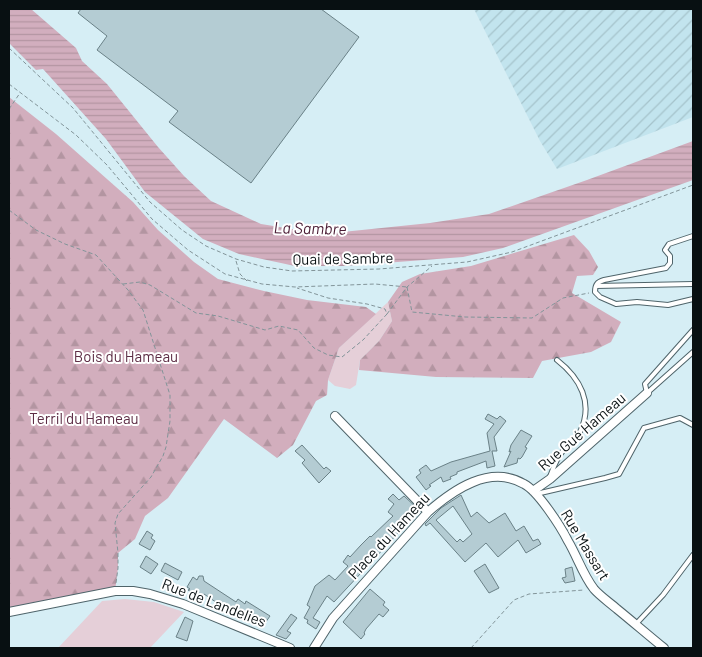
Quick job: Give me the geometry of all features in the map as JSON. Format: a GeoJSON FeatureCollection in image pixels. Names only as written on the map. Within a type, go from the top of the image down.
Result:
{"type":"FeatureCollection","features":[{"type":"Feature","properties":{"kind":"street","name":"Rue Gué Hameau"},"geometry":{"type":"LineString","coordinates":[[535,492],[647,393]]}},
{"type":"Feature","properties":{"kind":"street"},"geometry":{"type":"LineString","coordinates":[[335,416],[428,512]]}},
{"type":"Feature","properties":{"kind":"street","name":"Place du Hameau"},"geometry":{"type":"LineString","coordinates":[[314,648],[333,618],[428,512],[444,498],[484,478],[504,478],[516,481],[535,492]]}},
{"type":"Feature","properties":{"kind":"street","name":"Rue Massart"},"geometry":{"type":"LineString","coordinates":[[535,492],[567,539],[592,587],[664,648]]}},
{"type":"Feature","properties":{"kind":"street","name":"Rue de Landelies"},"geometry":{"type":"LineString","coordinates":[[9,612],[115,591],[134,591],[165,598],[290,648]]}},
{"type":"Feature","properties":{"kind":"lane"},"geometry":{"type":"LineString","coordinates":[[693,236],[669,244],[665,250],[670,256],[670,263],[666,268],[604,280],[598,282],[595,286],[595,292],[600,297],[616,304],[637,302],[668,305],[693,299]]}},
{"type":"Feature","properties":{"kind":"lane"},"geometry":{"type":"LineString","coordinates":[[595,286],[693,284]]}},
{"type":"Feature","properties":{"kind":"lane"},"geometry":{"type":"LineString","coordinates":[[693,330],[645,384],[647,393],[693,352]]}},
{"type":"Feature","properties":{"kind":"lane"},"geometry":{"type":"LineString","coordinates":[[550,480],[552,470],[562,452],[579,433],[587,412],[584,394],[570,371],[557,360]]}},
{"type":"Feature","properties":{"kind":"lane"},"geometry":{"type":"LineString","coordinates":[[535,492],[619,474],[644,428],[680,418],[693,425]]}},
{"type":"Feature","properties":{"kind":"lane"},"geometry":{"type":"LineString","coordinates":[[636,624],[663,595],[693,555]]}},
{"type":"Feature","properties":{"kind":"path","name":"Quai de Sambre"},"geometry":{"type":"LineString","coordinates":[[9,48],[73,108],[150,202],[182,230],[206,246],[236,259],[264,267],[292,271],[379,269],[467,262],[512,252],[693,185]]}},
{"type":"Feature","properties":{"kind":"path"},"geometry":{"type":"LineString","coordinates":[[9,84],[76,135],[107,166],[152,219],[188,250],[225,274],[247,281],[295,287],[375,284],[407,287]]}},
{"type":"Feature","properties":{"kind":"path"},"geometry":{"type":"LineString","coordinates":[[9,108],[20,92]]}},
{"type":"Feature","properties":{"kind":"path"},"geometry":{"type":"LineString","coordinates":[[9,210],[36,230],[65,244],[96,255],[122,284],[143,310],[170,395],[170,420],[163,456],[151,477],[118,514],[115,523],[118,568],[115,591]]}},
{"type":"Feature","properties":{"kind":"path"},"geometry":{"type":"LineString","coordinates":[[236,259],[240,274],[247,281]]}},
{"type":"Feature","properties":{"kind":"path"},"geometry":{"type":"LineString","coordinates":[[122,284],[140,282],[150,285],[196,312],[218,316],[265,330],[279,326],[298,330],[314,348],[328,355],[342,357],[363,340],[407,287],[432,265]]}},
{"type":"Feature","properties":{"kind":"path"},"geometry":{"type":"LineString","coordinates":[[295,287],[328,298],[385,308],[386,314]]}},
{"type":"Feature","properties":{"kind":"path"},"geometry":{"type":"LineString","coordinates":[[407,287],[412,312],[465,317],[532,318],[563,298],[595,292]]}},
{"type":"Feature","properties":{"kind":"path"},"geometry":{"type":"LineString","coordinates":[[471,648],[514,600],[521,596],[581,591],[592,587]]}},
{"type":"Feature","properties":{"kind":"shaded area","name":"La Sambre"},"geometry":{"type":"Polygon","coordinates":[[[9,9],[31,9],[76,48],[82,61],[107,84],[184,176],[211,201],[261,224],[323,234],[430,223],[489,214],[693,141],[693,180],[503,248],[463,257],[345,266],[295,266],[239,254],[203,239],[145,192],[106,139],[43,69],[36,70],[9,43],[9,9]]]}},
{"type":"Feature","properties":{"kind":"shaded area"},"geometry":{"type":"Polygon","coordinates":[[[474,9],[693,9],[693,117],[557,169],[540,141],[474,9]]]}},
{"type":"Feature","properties":{"kind":"shaded area"},"geometry":{"type":"Polygon","coordinates":[[[388,302],[392,321],[379,341],[360,360],[356,385],[350,389],[335,386],[328,380],[339,348],[388,302]]]}},
{"type":"Feature","properties":{"kind":"shaded area"},"geometry":{"type":"Polygon","coordinates":[[[125,599],[154,602],[184,612],[150,648],[58,648],[102,601],[125,599]]]}},
{"type":"Feature","properties":{"kind":"green space","name":"Bois du Hameau"},"geometry":{"type":"Polygon","coordinates":[[[9,97],[56,134],[133,202],[158,230],[194,262],[218,279],[307,300],[366,307],[376,314],[339,348],[328,380],[327,395],[316,401],[293,445],[277,458],[224,419],[168,498],[145,516],[135,539],[118,553],[115,591],[9,612],[9,97]]]}},
{"type":"Feature","properties":{"kind":"green space"},"geometry":{"type":"Polygon","coordinates":[[[574,235],[589,251],[598,267],[593,275],[577,276],[572,293],[621,322],[611,342],[591,352],[542,361],[533,378],[436,377],[359,370],[360,360],[379,341],[392,321],[388,302],[402,282],[420,274],[471,266],[574,235]]]}},
{"type":"Feature","properties":{"kind":"building"},"geometry":{"type":"Polygon","coordinates":[[[81,9],[321,9],[359,37],[251,183],[169,122],[178,111],[97,50],[107,36],[78,13],[81,9]]]}},
{"type":"Feature","properties":{"kind":"building"},"geometry":{"type":"Polygon","coordinates":[[[488,414],[497,419],[500,416],[506,421],[494,437],[497,451],[492,451],[495,466],[487,468],[486,461],[457,472],[457,474],[450,477],[451,479],[443,482],[441,477],[429,485],[431,486],[426,490],[416,477],[421,473],[419,470],[426,465],[431,471],[451,462],[490,451],[487,433],[494,424],[485,419],[488,414]]]}},
{"type":"Feature","properties":{"kind":"building"},"geometry":{"type":"Polygon","coordinates":[[[521,430],[532,436],[525,447],[527,448],[522,457],[518,458],[517,463],[504,467],[511,451],[509,452],[511,445],[521,430]]]}},
{"type":"Feature","properties":{"kind":"building"},"geometry":{"type":"Polygon","coordinates":[[[302,445],[324,469],[326,467],[331,471],[319,483],[302,463],[305,460],[295,451],[302,445]]]}},
{"type":"Feature","properties":{"kind":"building"},"geometry":{"type":"Polygon","coordinates":[[[393,494],[399,500],[404,496],[418,509],[404,522],[406,524],[334,602],[327,596],[313,618],[320,622],[316,629],[307,623],[308,620],[304,618],[310,607],[307,605],[315,586],[329,575],[335,580],[348,566],[343,562],[348,555],[350,557],[393,516],[388,512],[394,504],[388,499],[393,494]]]}},
{"type":"Feature","properties":{"kind":"building"},"geometry":{"type":"Polygon","coordinates":[[[461,495],[471,517],[477,512],[489,523],[505,513],[516,531],[524,526],[533,541],[538,539],[541,544],[526,553],[518,540],[498,557],[486,543],[465,562],[430,523],[426,526],[425,524],[441,508],[461,495]],[[453,506],[436,520],[457,542],[460,539],[463,542],[472,534],[453,506]]]}},
{"type":"Feature","properties":{"kind":"building"},"geometry":{"type":"Polygon","coordinates":[[[147,531],[153,535],[151,538],[155,541],[150,550],[139,544],[147,531]]]}},
{"type":"Feature","properties":{"kind":"building"},"geometry":{"type":"Polygon","coordinates":[[[146,556],[158,564],[151,574],[140,567],[146,556]]]}},
{"type":"Feature","properties":{"kind":"building"},"geometry":{"type":"Polygon","coordinates":[[[165,563],[182,572],[178,580],[161,571],[165,563]]]}},
{"type":"Feature","properties":{"kind":"building"},"geometry":{"type":"Polygon","coordinates":[[[485,564],[499,588],[489,593],[474,571],[485,564]]]}},
{"type":"Feature","properties":{"kind":"building"},"geometry":{"type":"Polygon","coordinates":[[[572,567],[575,581],[565,583],[562,578],[566,577],[565,569],[572,567]]]}},
{"type":"Feature","properties":{"kind":"building"},"geometry":{"type":"Polygon","coordinates":[[[199,576],[203,576],[204,581],[236,602],[238,599],[245,604],[246,601],[270,616],[263,626],[247,614],[244,618],[225,603],[223,607],[204,594],[201,599],[188,590],[190,589],[187,587],[193,577],[197,580],[199,576]]]}},
{"type":"Feature","properties":{"kind":"building"},"geometry":{"type":"Polygon","coordinates":[[[370,589],[385,602],[383,605],[389,610],[383,617],[379,614],[366,629],[361,639],[343,622],[370,589]]]}},
{"type":"Feature","properties":{"kind":"building"},"geometry":{"type":"Polygon","coordinates":[[[291,614],[297,618],[287,631],[291,633],[286,639],[276,635],[291,614]]]}},
{"type":"Feature","properties":{"kind":"building"},"geometry":{"type":"Polygon","coordinates":[[[185,617],[193,621],[187,641],[176,637],[185,617]]]}},
{"type":"Feature","properties":{"kind":"park label","name":"Terril du Hameau"},"geometry":{"type":"Point","coordinates":[84,419]}}]}
